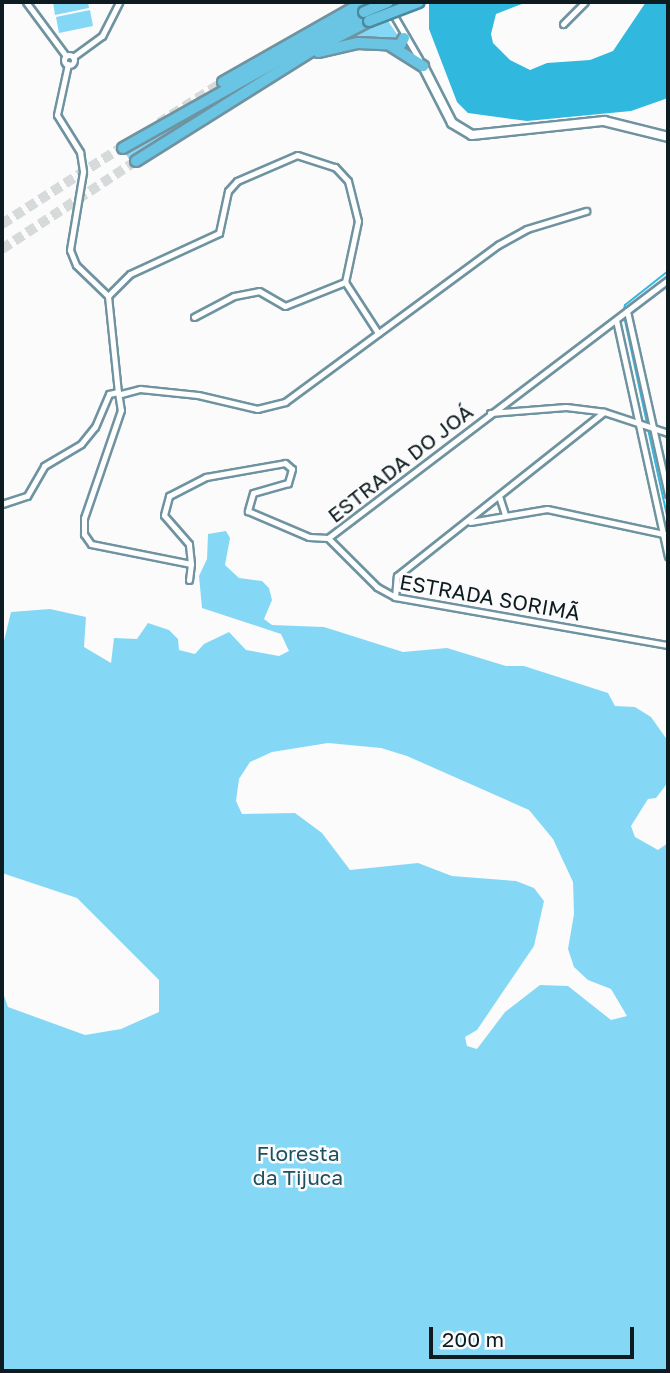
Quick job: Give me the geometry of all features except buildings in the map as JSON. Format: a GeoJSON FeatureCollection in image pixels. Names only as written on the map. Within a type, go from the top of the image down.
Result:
{"type":"FeatureCollection","features":[{"type":"Feature","properties":{"kind":"highway"},"geometry":{"type":"LineString","coordinates":[[223,82],[364,9],[387,2]]}},
{"type":"Feature","properties":{"kind":"highway"},"geometry":{"type":"LineString","coordinates":[[123,148],[364,9],[419,2]]}},
{"type":"Feature","properties":{"kind":"highway"},"geometry":{"type":"LineString","coordinates":[[136,161],[229,102],[364,9]]}},
{"type":"Feature","properties":{"kind":"highway"},"geometry":{"type":"LineString","coordinates":[[229,102],[325,49],[358,43],[400,45],[404,38]]}},
{"type":"Feature","properties":{"kind":"highway"},"geometry":{"type":"LineString","coordinates":[[388,44],[423,66]]}},
{"type":"Feature","properties":{"kind":"street"},"geometry":{"type":"LineString","coordinates":[[26,2],[70,56]]}},
{"type":"Feature","properties":{"kind":"street"},"geometry":{"type":"LineString","coordinates":[[118,2],[102,36],[70,56],[57,115],[80,152],[83,172],[70,250],[76,265],[108,296],[120,393],[113,439],[84,518],[85,537],[95,545],[191,564],[189,580]]}},
{"type":"Feature","properties":{"kind":"street"},"geometry":{"type":"LineString","coordinates":[[387,2],[391,17],[423,66],[452,123],[472,135],[576,120],[619,122],[668,137]]}},
{"type":"Feature","properties":{"kind":"street"},"geometry":{"type":"LineString","coordinates":[[563,24],[585,2]]}},
{"type":"Feature","properties":{"kind":"street"},"geometry":{"type":"LineString","coordinates":[[108,296],[130,274],[219,233],[228,191],[237,181],[298,155],[335,167],[355,201],[358,221],[345,282],[378,333]]}},
{"type":"Feature","properties":{"kind":"street"},"geometry":{"type":"LineString","coordinates":[[2,504],[27,496],[44,466],[81,444],[95,427],[109,394],[140,389],[271,407],[299,394],[498,245],[527,229],[586,211]]}},
{"type":"Feature","properties":{"kind":"street","name":"ESTRADA DO JOÁ"},"geometry":{"type":"LineString","coordinates":[[191,564],[189,544],[164,515],[167,499],[187,485],[235,471],[290,465],[288,482],[253,493],[248,511],[309,537],[328,538],[517,391],[668,281]]}},
{"type":"Feature","properties":{"kind":"street"},"geometry":{"type":"LineString","coordinates":[[194,317],[234,296],[259,291],[285,306],[345,282]]}},
{"type":"Feature","properties":{"kind":"street"},"geometry":{"type":"LineString","coordinates":[[626,312],[668,494]]}},
{"type":"Feature","properties":{"kind":"street"},"geometry":{"type":"LineString","coordinates":[[617,319],[666,535],[668,556]]}},
{"type":"Feature","properties":{"kind":"street"},"geometry":{"type":"LineString","coordinates":[[517,391],[514,401],[523,409]]}},
{"type":"Feature","properties":{"kind":"street"},"geometry":{"type":"LineString","coordinates":[[489,413],[566,407],[604,412],[668,433]]}},
{"type":"Feature","properties":{"kind":"street"},"geometry":{"type":"LineString","coordinates":[[395,597],[397,576],[604,412]]}},
{"type":"Feature","properties":{"kind":"street"},"geometry":{"type":"LineString","coordinates":[[499,496],[505,514]]}},
{"type":"Feature","properties":{"kind":"street"},"geometry":{"type":"LineString","coordinates":[[467,523],[505,514],[561,510],[666,535]]}},
{"type":"Feature","properties":{"kind":"street","name":"ESTRADA SORIMÃ"},"geometry":{"type":"LineString","coordinates":[[328,538],[377,587],[395,597],[668,645]]}},
{"type":"Feature","properties":{"kind":"green space"},"geometry":{"type":"Polygon","coordinates":[[[53,2],[88,2],[89,8],[55,15],[53,2]]]}},
{"type":"Feature","properties":{"kind":"green space"},"geometry":{"type":"Polygon","coordinates":[[[90,10],[93,26],[59,33],[56,17],[90,10]]]}},
{"type":"Feature","properties":{"kind":"green space"},"geometry":{"type":"Polygon","coordinates":[[[386,18],[401,40],[342,41],[343,38],[386,18]]]}},
{"type":"Feature","properties":{"kind":"green space"},"geometry":{"type":"Polygon","coordinates":[[[206,109],[207,111],[130,161],[124,151],[206,109]]]}},
{"type":"Feature","properties":{"kind":"green space","name":"Floresta da Tijuca"},"geometry":{"type":"Polygon","coordinates":[[[226,531],[230,538],[225,565],[239,578],[262,581],[269,588],[272,600],[264,619],[272,625],[324,627],[403,652],[447,648],[506,666],[524,666],[608,693],[615,706],[635,707],[651,717],[668,741],[666,785],[656,798],[648,799],[631,826],[635,837],[658,850],[668,843],[668,1371],[2,1371],[2,990],[8,1007],[85,1035],[121,1029],[159,1012],[159,980],[77,898],[2,873],[2,649],[11,612],[50,609],[86,617],[84,647],[111,663],[114,638],[137,639],[148,623],[169,630],[178,639],[179,650],[195,654],[204,644],[229,632],[246,650],[279,656],[289,651],[281,634],[202,608],[199,576],[207,559],[208,534],[226,531]],[[328,743],[272,752],[250,762],[239,779],[236,801],[242,814],[295,813],[322,833],[350,870],[418,863],[452,876],[516,881],[534,888],[544,901],[534,946],[477,1030],[465,1037],[467,1046],[477,1049],[505,1012],[540,985],[568,986],[611,1020],[627,1016],[611,989],[588,980],[574,967],[568,949],[574,914],[573,882],[553,839],[529,810],[407,756],[381,748],[328,743]]]}},
{"type":"Feature","properties":{"kind":"shaded area"},"geometry":{"type":"Polygon","coordinates":[[[429,2],[527,2],[496,14],[491,34],[493,43],[510,60],[530,70],[547,63],[590,60],[613,51],[646,2],[668,2],[668,98],[631,111],[527,121],[468,113],[457,102],[429,29],[429,2]]]}},
{"type":"Feature","properties":{"kind":"waterway"},"geometry":{"type":"LineString","coordinates":[[624,310],[625,305],[668,271]]}},
{"type":"Feature","properties":{"kind":"waterway"},"geometry":{"type":"LineString","coordinates":[[624,316],[647,423]]}},
{"type":"Feature","properties":{"kind":"waterway"},"geometry":{"type":"LineString","coordinates":[[648,429],[668,520]]}},
{"type":"Feature","properties":{"kind":"tunnel"},"geometry":{"type":"LineString","coordinates":[[159,123],[223,82]]}},
{"type":"Feature","properties":{"kind":"tunnel"},"geometry":{"type":"LineString","coordinates":[[2,224],[128,143]]}},
{"type":"Feature","properties":{"kind":"tunnel"},"geometry":{"type":"LineString","coordinates":[[2,249],[136,161]]}}]}
